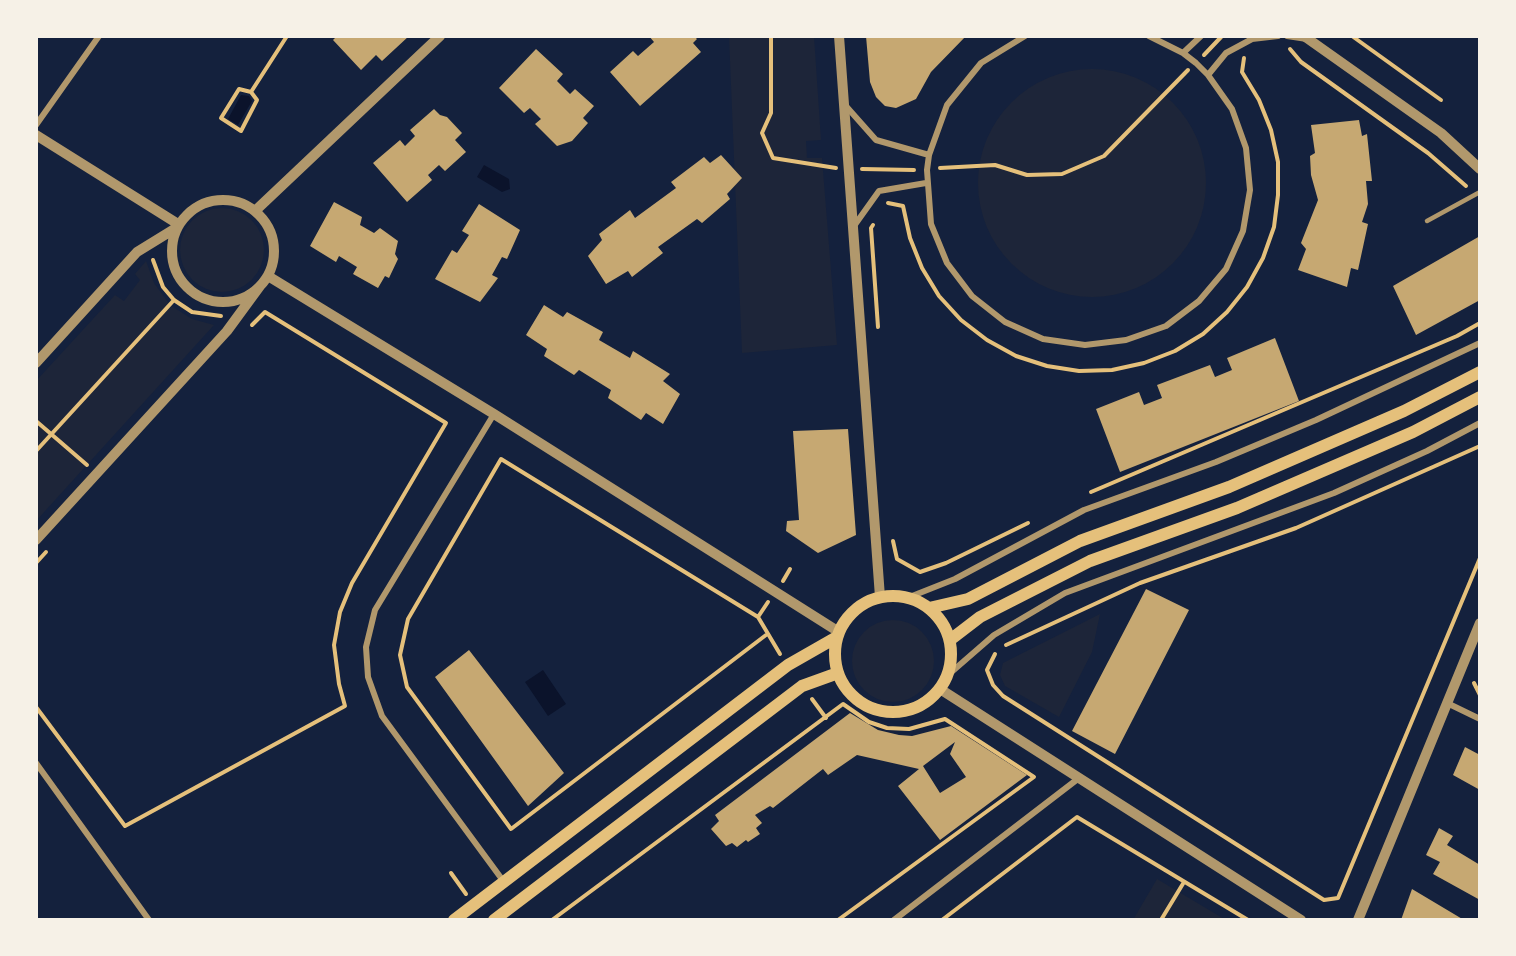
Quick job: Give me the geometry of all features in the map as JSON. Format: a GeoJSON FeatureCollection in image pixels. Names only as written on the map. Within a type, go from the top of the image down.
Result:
{"type":"FeatureCollection","features":[{"type":"Feature","properties":{"kind":"main road"},"geometry":{"type":"LineString","coordinates":[[929,608],[968,599],[1080,541],[1229,487],[1404,411],[1480,372]]}},
{"type":"Feature","properties":{"kind":"main road"},"geometry":{"type":"LineString","coordinates":[[950,640],[980,616],[1090,561],[1238,508],[1413,432],[1480,397]]}},
{"type":"Feature","properties":{"kind":"main road"},"geometry":{"type":"LineString","coordinates":[[454,920],[788,665],[838,635],[855,610],[880,597],[907,598],[929,608],[942,622],[950,640],[952,657],[948,675],[940,689],[915,709],[884,712],[869,708],[855,699],[838,673],[835,659],[838,635]]}},
{"type":"Feature","properties":{"kind":"main road"},"geometry":{"type":"LineString","coordinates":[[494,920],[802,686],[838,673]]}},
{"type":"Feature","properties":{"kind":"street"},"geometry":{"type":"LineString","coordinates":[[36,125],[99,36]]}},
{"type":"Feature","properties":{"kind":"street"},"geometry":{"type":"LineString","coordinates":[[255,211],[440,36]]}},
{"type":"Feature","properties":{"kind":"street"},"geometry":{"type":"LineString","coordinates":[[838,36],[880,597]]}},
{"type":"Feature","properties":{"kind":"street"},"geometry":{"type":"LineString","coordinates":[[1024,36],[981,63],[947,105],[929,155],[927,170],[926,183],[932,224],[947,263],[972,296],[1005,322],[1043,339],[1085,345],[1126,340],[1166,326],[1199,301],[1226,269],[1243,231],[1250,190],[1246,148],[1232,109],[1208,75],[1196,63],[1183,53],[1149,36]]}},
{"type":"Feature","properties":{"kind":"street"},"geometry":{"type":"LineString","coordinates":[[1183,53],[1200,36]]}},
{"type":"Feature","properties":{"kind":"street"},"geometry":{"type":"LineString","coordinates":[[1208,75],[1226,52],[1252,39],[1278,36]]}},
{"type":"Feature","properties":{"kind":"street"},"geometry":{"type":"LineString","coordinates":[[1287,36],[1306,38],[1441,133],[1478,164]]}},
{"type":"Feature","properties":{"kind":"street"},"geometry":{"type":"LineString","coordinates":[[843,103],[876,140],[929,155]]}},
{"type":"Feature","properties":{"kind":"street"},"geometry":{"type":"LineString","coordinates":[[36,135],[177,226]]}},
{"type":"Feature","properties":{"kind":"street"},"geometry":{"type":"LineString","coordinates":[[852,229],[879,191],[926,183]]}},
{"type":"Feature","properties":{"kind":"street"},"geometry":{"type":"LineString","coordinates":[[36,363],[137,252],[177,226],[190,211],[205,202],[222,199],[239,202],[265,220],[274,248],[268,276],[227,331],[36,540]]}},
{"type":"Feature","properties":{"kind":"street"},"geometry":{"type":"LineString","coordinates":[[177,226],[172,240],[171,256],[175,271],[183,284],[195,294],[209,301],[224,302],[240,300],[260,286]]}},
{"type":"Feature","properties":{"kind":"street"},"geometry":{"type":"LineString","coordinates":[[268,276],[494,414],[775,591],[838,635]]}},
{"type":"Feature","properties":{"kind":"street"},"geometry":{"type":"LineString","coordinates":[[907,598],[955,579],[1084,510],[1216,462],[1316,420],[1480,343]]}},
{"type":"Feature","properties":{"kind":"street"},"geometry":{"type":"LineString","coordinates":[[494,414],[375,610],[366,647],[368,677],[382,716],[504,882]]}},
{"type":"Feature","properties":{"kind":"street"},"geometry":{"type":"LineString","coordinates":[[948,675],[994,635],[1065,593],[1334,493],[1426,451],[1480,423]]}},
{"type":"Feature","properties":{"kind":"street"},"geometry":{"type":"LineString","coordinates":[[1358,920],[1480,623]]}},
{"type":"Feature","properties":{"kind":"street"},"geometry":{"type":"LineString","coordinates":[[940,689],[1301,920]]}},
{"type":"Feature","properties":{"kind":"street"},"geometry":{"type":"LineString","coordinates":[[1447,703],[1480,719]]}},
{"type":"Feature","properties":{"kind":"street"},"geometry":{"type":"LineString","coordinates":[[36,763],[149,920]]}},
{"type":"Feature","properties":{"kind":"street"},"geometry":{"type":"LineString","coordinates":[[894,920],[1079,778]]}},
{"type":"Feature","properties":{"kind":"lane"},"geometry":{"type":"LineString","coordinates":[[1427,221],[1478,193]]}},
{"type":"Feature","properties":{"kind":"path"},"geometry":{"type":"LineString","coordinates":[[251,92],[287,36]]}},
{"type":"Feature","properties":{"kind":"path"},"geometry":{"type":"LineString","coordinates":[[771,36],[771,113],[762,133],[773,158],[813,167],[848,169],[927,170],[948,166],[995,165],[1027,175],[1062,174],[1104,156],[1173,82],[1196,63],[1222,36]]}},
{"type":"Feature","properties":{"kind":"path"},"geometry":{"type":"LineString","coordinates":[[1352,36],[1441,100]]}},
{"type":"Feature","properties":{"kind":"path"},"geometry":{"type":"LineString","coordinates":[[1287,46],[1301,62],[1428,153],[1478,193]]}},
{"type":"Feature","properties":{"kind":"path"},"geometry":{"type":"LineString","coordinates":[[880,211],[885,202],[903,206],[910,238],[922,268],[939,296],[961,320],[978,334],[1016,356],[1047,366],[1079,371],[1144,363],[1175,351],[1203,334],[1227,312],[1247,287],[1258,268],[1274,227],[1278,195],[1278,162],[1271,130],[1259,100],[1242,72],[1245,53]]}},
{"type":"Feature","properties":{"kind":"path"},"geometry":{"type":"LineString","coordinates":[[239,89],[251,92],[257,100],[241,131],[221,118],[239,89]]}},
{"type":"Feature","properties":{"kind":"path"},"geometry":{"type":"LineString","coordinates":[[876,220],[871,228],[878,332]]}},
{"type":"Feature","properties":{"kind":"path"},"geometry":{"type":"LineString","coordinates":[[36,707],[125,826],[345,706],[334,645],[340,612],[352,583],[446,423],[265,312],[237,340],[220,325],[225,316],[192,312],[174,300],[155,270],[150,251]]}},
{"type":"Feature","properties":{"kind":"path"},"geometry":{"type":"LineString","coordinates":[[36,451],[174,300]]}},
{"type":"Feature","properties":{"kind":"path"},"geometry":{"type":"LineString","coordinates":[[1080,497],[1458,336],[1480,323]]}},
{"type":"Feature","properties":{"kind":"path"},"geometry":{"type":"LineString","coordinates":[[36,421],[90,467]]}},
{"type":"Feature","properties":{"kind":"path"},"geometry":{"type":"LineString","coordinates":[[1480,446],[1296,528],[1140,583],[1067,615],[1004,646],[993,656],[987,670],[993,685],[1003,696],[1324,900],[1338,898],[1480,558]]}},
{"type":"Feature","properties":{"kind":"path"},"geometry":{"type":"LineString","coordinates":[[766,635],[511,829],[407,687],[400,655],[408,619],[501,459],[758,617],[766,635],[788,665]]}},
{"type":"Feature","properties":{"kind":"path"},"geometry":{"type":"LineString","coordinates":[[892,540],[897,559],[920,572],[946,563],[1039,518]]}},
{"type":"Feature","properties":{"kind":"path"},"geometry":{"type":"LineString","coordinates":[[36,563],[51,546]]}},
{"type":"Feature","properties":{"kind":"path"},"geometry":{"type":"LineString","coordinates":[[758,617],[790,570]]}},
{"type":"Feature","properties":{"kind":"path"},"geometry":{"type":"LineString","coordinates":[[1476,677],[1473,685],[1480,695]]}},
{"type":"Feature","properties":{"kind":"path"},"geometry":{"type":"LineString","coordinates":[[802,686],[826,718]]}},
{"type":"Feature","properties":{"kind":"path"},"geometry":{"type":"LineString","coordinates":[[552,920],[843,704],[869,722],[887,728],[909,729],[945,719],[1034,777],[838,920]]}},
{"type":"Feature","properties":{"kind":"path"},"geometry":{"type":"LineString","coordinates":[[942,920],[1077,817],[1248,920]]}},
{"type":"Feature","properties":{"kind":"path"},"geometry":{"type":"LineString","coordinates":[[1161,920],[1184,882]]}},
{"type":"Feature","properties":{"kind":"shaded area"},"geometry":{"type":"Polygon","coordinates":[[[729,36],[814,36],[821,140],[806,141],[807,158],[822,158],[837,345],[742,353],[729,36]]]}},
{"type":"Feature","properties":{"kind":"shaded area"},"geometry":{"type":"Polygon","coordinates":[[[1092,69],[1125,74],[1146,83],[1164,95],[1180,111],[1192,129],[1201,150],[1206,183],[1201,216],[1192,237],[1180,255],[1164,271],[1146,283],[1125,292],[1092,297],[1059,292],[1038,283],[1020,271],[1004,255],[992,237],[983,216],[978,183],[983,150],[992,129],[1004,111],[1020,95],[1038,83],[1059,74],[1092,69]]]}},
{"type":"Feature","properties":{"kind":"shaded area"},"geometry":{"type":"Polygon","coordinates":[[[241,95],[249,96],[252,101],[238,125],[228,119],[241,95]]]}},
{"type":"Feature","properties":{"kind":"shaded area"},"geometry":{"type":"Polygon","coordinates":[[[484,165],[509,179],[510,189],[502,192],[477,177],[484,165]]]}},
{"type":"Feature","properties":{"kind":"shaded area"},"geometry":{"type":"Polygon","coordinates":[[[222,208],[245,215],[257,227],[264,250],[257,273],[245,285],[222,292],[199,285],[187,273],[180,250],[187,227],[199,215],[222,208]]]}},
{"type":"Feature","properties":{"kind":"shaded area"},"geometry":{"type":"Polygon","coordinates":[[[146,261],[154,283],[170,305],[192,319],[214,325],[36,521],[36,381],[115,295],[124,301],[140,280],[135,274],[146,261]]]}},
{"type":"Feature","properties":{"kind":"shaded area"},"geometry":{"type":"Polygon","coordinates":[[[1100,614],[1092,652],[1059,717],[1005,686],[1000,675],[1003,663],[1100,614]]]}},
{"type":"Feature","properties":{"kind":"shaded area"},"geometry":{"type":"Polygon","coordinates":[[[893,620],[909,623],[922,632],[931,645],[934,661],[931,677],[922,690],[909,699],[893,702],[877,699],[864,690],[855,677],[852,661],[855,645],[864,632],[877,623],[893,620]]]}},
{"type":"Feature","properties":{"kind":"shaded area"},"geometry":{"type":"Polygon","coordinates":[[[543,670],[566,704],[548,716],[525,682],[543,670]]]}},
{"type":"Feature","properties":{"kind":"shaded area"},"geometry":{"type":"Polygon","coordinates":[[[1157,879],[1226,920],[1133,920],[1157,879]]]}},
{"type":"Feature","properties":{"kind":"building"},"geometry":{"type":"Polygon","coordinates":[[[337,36],[409,36],[382,61],[376,55],[361,70],[333,40],[337,36]]]}},
{"type":"Feature","properties":{"kind":"building"},"geometry":{"type":"Polygon","coordinates":[[[649,36],[694,36],[697,39],[693,43],[701,52],[640,106],[610,72],[633,51],[638,56],[654,42],[649,36]]]}},
{"type":"Feature","properties":{"kind":"building"},"geometry":{"type":"Polygon","coordinates":[[[866,36],[966,36],[931,72],[916,99],[896,108],[885,106],[876,97],[870,82],[866,36]]]}},
{"type":"Feature","properties":{"kind":"building"},"geometry":{"type":"Polygon","coordinates":[[[536,49],[563,74],[557,81],[570,94],[575,89],[594,106],[583,118],[588,123],[572,141],[557,146],[535,124],[541,119],[530,108],[524,113],[499,88],[536,49]]]}},
{"type":"Feature","properties":{"kind":"building"},"geometry":{"type":"Polygon","coordinates":[[[434,109],[440,115],[447,117],[462,133],[455,140],[466,152],[445,171],[439,165],[428,175],[432,180],[407,202],[373,163],[400,140],[405,146],[415,136],[410,130],[434,109]]]}},
{"type":"Feature","properties":{"kind":"building"},"geometry":{"type":"Polygon","coordinates":[[[1359,120],[1362,136],[1367,134],[1372,181],[1366,181],[1368,204],[1362,222],[1368,224],[1358,270],[1351,268],[1347,287],[1298,270],[1306,249],[1301,243],[1318,200],[1311,175],[1310,156],[1315,153],[1311,125],[1359,120]]]}},
{"type":"Feature","properties":{"kind":"building"},"geometry":{"type":"Polygon","coordinates":[[[721,155],[742,178],[727,194],[730,199],[702,223],[697,219],[658,247],[663,253],[632,277],[628,271],[606,284],[588,256],[602,240],[599,234],[630,210],[635,218],[676,188],[671,182],[704,157],[710,163],[721,155]]]}},
{"type":"Feature","properties":{"kind":"building"},"geometry":{"type":"Polygon","coordinates":[[[334,202],[362,217],[360,225],[374,233],[380,228],[398,241],[395,254],[398,259],[389,278],[385,276],[378,288],[353,274],[357,267],[339,256],[336,262],[310,246],[334,202]]]}},
{"type":"Feature","properties":{"kind":"building"},"geometry":{"type":"Polygon","coordinates":[[[479,204],[520,230],[507,259],[502,257],[492,275],[498,278],[480,302],[435,279],[452,250],[457,253],[469,235],[462,231],[479,204]]]}},
{"type":"Feature","properties":{"kind":"building"},"geometry":{"type":"Polygon","coordinates":[[[1480,236],[1480,300],[1416,335],[1393,286],[1480,236]]]}},
{"type":"Feature","properties":{"kind":"building"},"geometry":{"type":"Polygon","coordinates":[[[544,305],[563,317],[567,312],[603,332],[599,340],[630,358],[633,351],[670,374],[663,381],[680,394],[663,424],[646,413],[641,420],[608,398],[611,390],[579,370],[574,375],[544,356],[547,349],[526,335],[544,305]]]}},
{"type":"Feature","properties":{"kind":"building"},"geometry":{"type":"Polygon","coordinates":[[[1275,338],[1299,401],[1120,472],[1096,409],[1139,392],[1144,405],[1162,398],[1157,385],[1210,365],[1215,377],[1232,370],[1227,358],[1275,338]]]}},
{"type":"Feature","properties":{"kind":"building"},"geometry":{"type":"Polygon","coordinates":[[[848,429],[856,535],[818,553],[786,531],[787,521],[799,520],[793,431],[848,429]]]}},
{"type":"Feature","properties":{"kind":"building"},"geometry":{"type":"Polygon","coordinates":[[[1146,589],[1189,610],[1115,754],[1072,731],[1146,589]]]}},
{"type":"Feature","properties":{"kind":"building"},"geometry":{"type":"Polygon","coordinates":[[[469,650],[564,773],[528,806],[435,677],[469,650]]]}},
{"type":"Feature","properties":{"kind":"building"},"geometry":{"type":"Polygon","coordinates":[[[850,713],[878,730],[899,735],[912,736],[951,726],[1027,775],[940,840],[898,786],[919,769],[857,755],[828,775],[823,769],[773,808],[770,806],[755,815],[762,823],[756,828],[760,834],[737,847],[732,843],[726,846],[711,829],[719,821],[715,815],[850,713]],[[955,742],[923,766],[940,793],[966,777],[950,754],[955,742]]]}},
{"type":"Feature","properties":{"kind":"building"},"geometry":{"type":"Polygon","coordinates":[[[1465,747],[1480,755],[1480,790],[1453,775],[1465,747]]]}},
{"type":"Feature","properties":{"kind":"building"},"geometry":{"type":"Polygon","coordinates":[[[1439,828],[1453,836],[1447,845],[1480,865],[1480,900],[1433,874],[1440,862],[1426,855],[1439,828]]]}},
{"type":"Feature","properties":{"kind":"building"},"geometry":{"type":"Polygon","coordinates":[[[1412,889],[1464,920],[1401,920],[1412,889]]]}}]}
